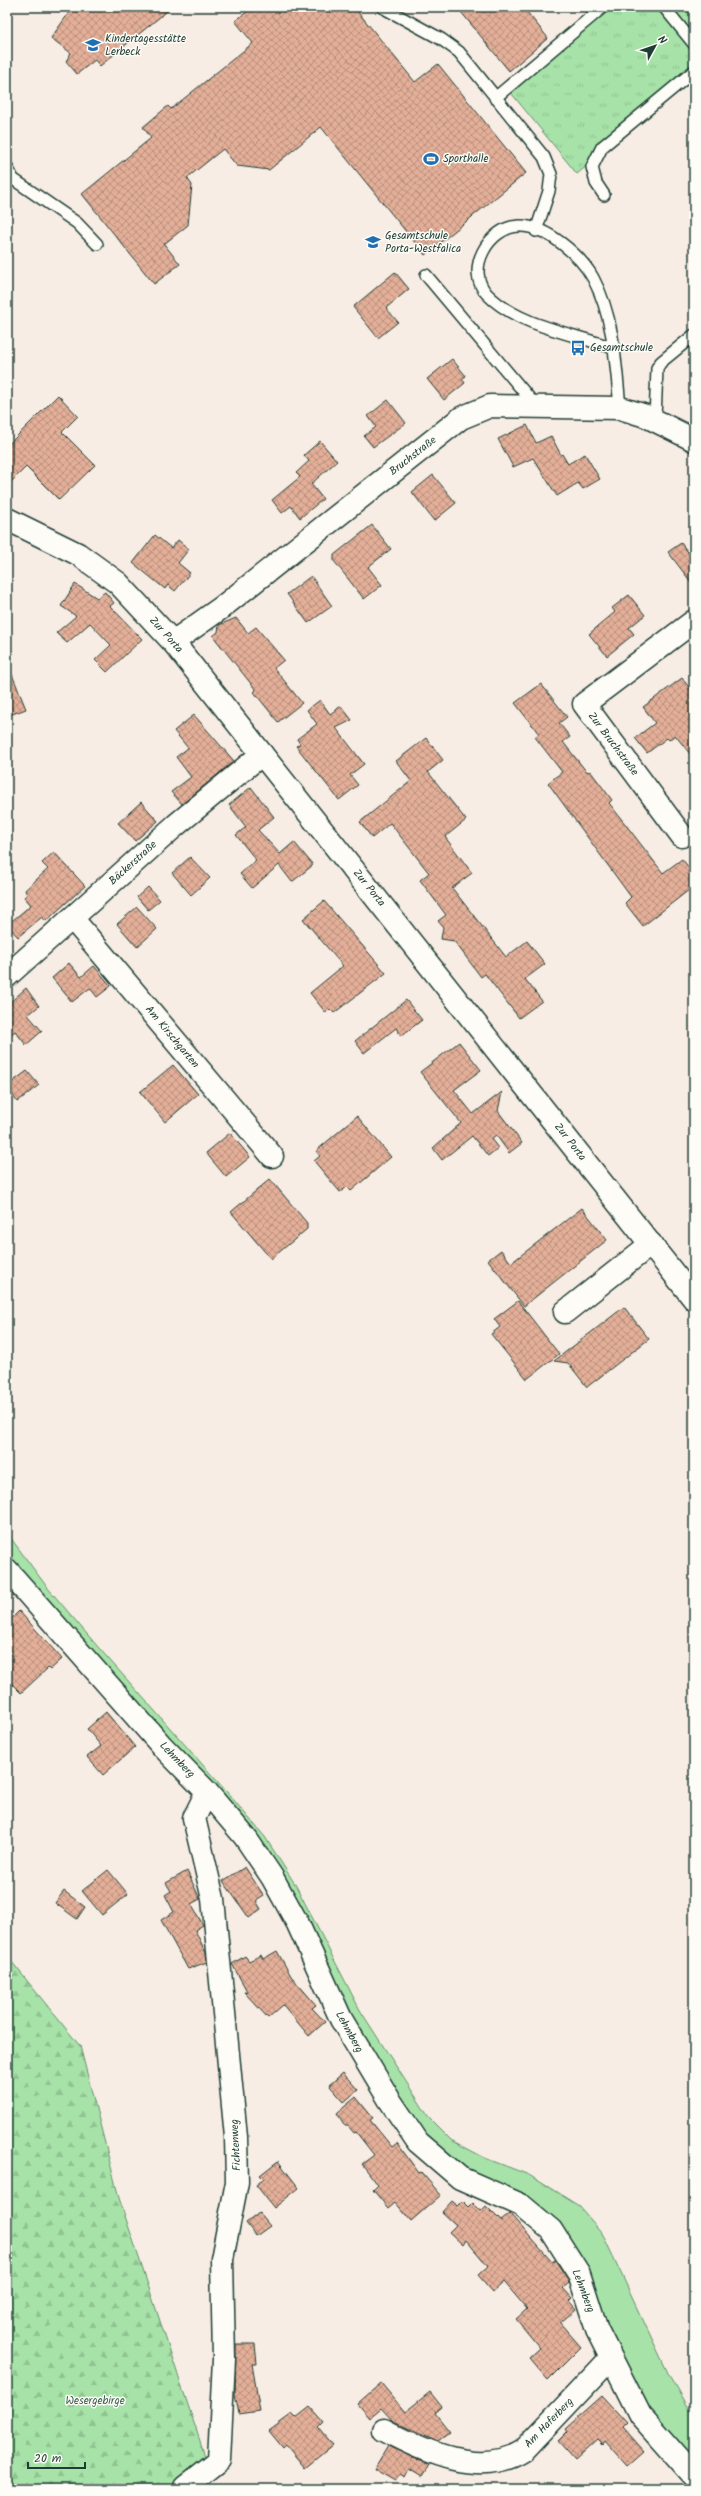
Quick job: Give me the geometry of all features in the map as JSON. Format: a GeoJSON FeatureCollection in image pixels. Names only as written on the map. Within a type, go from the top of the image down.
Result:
{"type":"FeatureCollection","features":[{"type":"Feature","properties":{"kind":"street","name":"Bruchstraße"},"geometry":{"type":"LineString","coordinates":[[173,642],[221,608],[461,418],[490,406],[535,405],[620,408],[655,420],[694,440]]}},
{"type":"Feature","properties":{"kind":"street","name":"Zur Porta"},"geometry":{"type":"LineString","coordinates":[[7,519],[78,554],[118,583],[173,642],[694,1299]]}},
{"type":"Feature","properties":{"kind":"street","name":"Zur Bruchstraße"},"geometry":{"type":"LineString","coordinates":[[682,836],[584,704],[694,621]]}},
{"type":"Feature","properties":{"kind":"street","name":"Bäckerstraße"},"geometry":{"type":"LineString","coordinates":[[7,976],[176,825],[262,754]]}},
{"type":"Feature","properties":{"kind":"street","name":"Am Kirschgarten"},"geometry":{"type":"LineString","coordinates":[[72,918],[272,1156]]}},
{"type":"Feature","properties":{"kind":"street"},"geometry":{"type":"LineString","coordinates":[[565,1312],[651,1244]]}},
{"type":"Feature","properties":{"kind":"street","name":"Lehmberg"},"geometry":{"type":"LineString","coordinates":[[7,1570],[137,1718],[207,1792],[245,1837],[272,1877],[298,1924],[341,2019],[389,2099],[418,2142],[460,2178],[520,2205],[551,2230],[578,2274],[598,2330],[610,2358],[640,2414],[694,2476]]}},
{"type":"Feature","properties":{"kind":"street","name":"Fichtenweg"},"geometry":{"type":"LineString","coordinates":[[185,2487],[219,2460],[224,2359],[222,2259],[237,2182],[236,2137],[213,1899],[194,1818],[207,1792]]}},
{"type":"Feature","properties":{"kind":"street","name":"Am Haferberg"},"geometry":{"type":"LineString","coordinates":[[384,2430],[420,2449],[477,2463],[512,2458],[524,2450],[610,2358]]}},
{"type":"Feature","properties":{"kind":"lane"},"geometry":{"type":"LineString","coordinates":[[382,7],[442,39],[459,52],[544,157],[551,174],[549,191],[536,231]]}},
{"type":"Feature","properties":{"kind":"lane"},"geometry":{"type":"LineString","coordinates":[[495,98],[603,7]]}},
{"type":"Feature","properties":{"kind":"lane"},"geometry":{"type":"LineString","coordinates":[[664,7],[694,44]]}},
{"type":"Feature","properties":{"kind":"lane"},"geometry":{"type":"LineString","coordinates":[[604,195],[596,184],[592,167],[602,147],[694,71]]}},
{"type":"Feature","properties":{"kind":"lane"},"geometry":{"type":"LineString","coordinates":[[7,167],[13,179],[77,223],[97,244]]}},
{"type":"Feature","properties":{"kind":"lane"},"geometry":{"type":"LineString","coordinates":[[613,348],[517,317],[485,292],[478,273],[480,258],[489,240],[504,230],[519,226],[536,231],[556,239],[572,252],[589,271],[607,316],[613,348],[620,408]]}},
{"type":"Feature","properties":{"kind":"lane"},"geometry":{"type":"LineString","coordinates":[[426,275],[535,405]]}},
{"type":"Feature","properties":{"kind":"lane"},"geometry":{"type":"LineString","coordinates":[[655,420],[658,368],[661,362],[694,335]]}},
{"type":"Feature","properties":{"kind":"green space"},"geometry":{"type":"Polygon","coordinates":[[[594,7],[694,7],[694,78],[577,174],[503,83],[594,7]]]}},
{"type":"Feature","properties":{"kind":"green space"},"geometry":{"type":"Polygon","coordinates":[[[7,1533],[47,1587],[265,1837],[295,1884],[360,2010],[430,2119],[451,2140],[485,2158],[529,2175],[579,2206],[602,2233],[669,2375],[694,2419],[694,2473],[643,2412],[552,2229],[418,2141],[246,1848],[7,1573],[7,1533]]]}},
{"type":"Feature","properties":{"kind":"green space","name":"Wesergebirge"},"geometry":{"type":"Polygon","coordinates":[[[7,1956],[80,2046],[119,2198],[208,2465],[180,2489],[7,2489],[7,1956]]]}},
{"type":"Feature","properties":{"kind":"building","name":"Kindertagesstätte Lerbeck"},"geometry":{"type":"Polygon","coordinates":[[[73,7],[172,7],[100,66],[95,60],[77,74],[66,61],[71,53],[51,38],[73,7]]]}},
{"type":"Feature","properties":{"kind":"building"},"geometry":{"type":"Polygon","coordinates":[[[253,7],[354,7],[415,82],[438,64],[526,173],[425,255],[321,127],[269,170],[237,166],[223,149],[187,178],[192,185],[188,225],[164,244],[180,264],[154,284],[82,194],[151,138],[143,127],[168,106],[171,109],[253,43],[235,21],[253,7]]]}},
{"type":"Feature","properties":{"kind":"building"},"geometry":{"type":"Polygon","coordinates":[[[457,7],[523,7],[548,38],[509,71],[457,7]]]}},
{"type":"Feature","properties":{"kind":"building"},"geometry":{"type":"Polygon","coordinates":[[[395,272],[409,289],[386,308],[398,322],[378,338],[353,307],[395,272]]]}},
{"type":"Feature","properties":{"kind":"building"},"geometry":{"type":"Polygon","coordinates":[[[452,359],[466,376],[462,379],[465,383],[444,400],[427,379],[452,359]]]}},
{"type":"Feature","properties":{"kind":"building"},"geometry":{"type":"Polygon","coordinates":[[[58,395],[78,416],[62,432],[95,465],[59,500],[26,467],[7,486],[7,446],[58,395]]]}},
{"type":"Feature","properties":{"kind":"building"},"geometry":{"type":"Polygon","coordinates":[[[388,400],[406,423],[373,447],[364,436],[376,427],[368,416],[388,400]]]}},
{"type":"Feature","properties":{"kind":"building"},"geometry":{"type":"Polygon","coordinates":[[[527,425],[536,443],[551,436],[561,455],[562,454],[568,464],[585,454],[600,479],[583,489],[578,483],[557,496],[533,458],[513,467],[498,439],[527,425]]]}},
{"type":"Feature","properties":{"kind":"building"},"geometry":{"type":"Polygon","coordinates":[[[320,441],[337,461],[311,484],[323,499],[300,518],[291,506],[282,513],[272,500],[300,477],[296,473],[309,461],[304,455],[320,441]]]}},
{"type":"Feature","properties":{"kind":"building"},"geometry":{"type":"Polygon","coordinates":[[[433,475],[456,503],[434,521],[412,492],[433,475]]]}},
{"type":"Feature","properties":{"kind":"building"},"geometry":{"type":"Polygon","coordinates":[[[372,525],[391,549],[368,567],[382,585],[364,599],[334,561],[334,555],[372,525]]]}},
{"type":"Feature","properties":{"kind":"building"},"geometry":{"type":"Polygon","coordinates":[[[155,535],[171,548],[178,540],[189,549],[178,563],[190,573],[175,591],[168,585],[165,589],[133,563],[155,535]]]}},
{"type":"Feature","properties":{"kind":"building"},"geometry":{"type":"Polygon","coordinates":[[[681,543],[694,560],[694,586],[668,552],[681,543]]]}},
{"type":"Feature","properties":{"kind":"building"},"geometry":{"type":"Polygon","coordinates":[[[311,576],[332,606],[308,623],[287,594],[311,576]]]}},
{"type":"Feature","properties":{"kind":"building"},"geometry":{"type":"Polygon","coordinates":[[[75,584],[97,598],[105,592],[114,603],[110,606],[142,639],[107,672],[95,660],[111,645],[90,623],[67,643],[56,633],[76,616],[61,606],[75,584]]]}},
{"type":"Feature","properties":{"kind":"building"},"geometry":{"type":"Polygon","coordinates":[[[629,595],[645,615],[629,628],[634,634],[607,656],[589,634],[615,612],[612,608],[629,595]]]}},
{"type":"Feature","properties":{"kind":"building"},"geometry":{"type":"Polygon","coordinates":[[[236,618],[248,633],[256,627],[284,660],[274,668],[302,703],[278,722],[254,692],[256,690],[213,636],[218,632],[219,625],[236,618]]]}},
{"type":"Feature","properties":{"kind":"building"},"geometry":{"type":"Polygon","coordinates":[[[7,662],[26,709],[7,716],[7,662]]]}},
{"type":"Feature","properties":{"kind":"building"},"geometry":{"type":"Polygon","coordinates":[[[682,678],[694,694],[694,759],[675,735],[669,740],[667,738],[647,753],[635,738],[655,723],[643,707],[682,678]]]}},
{"type":"Feature","properties":{"kind":"building"},"geometry":{"type":"Polygon","coordinates":[[[541,684],[567,717],[559,723],[570,737],[563,742],[586,771],[591,772],[612,800],[609,803],[663,873],[682,859],[694,874],[694,886],[643,926],[625,903],[631,897],[548,783],[562,772],[535,737],[539,734],[515,703],[541,684]]]}},
{"type":"Feature","properties":{"kind":"building"},"geometry":{"type":"Polygon","coordinates":[[[320,700],[330,714],[341,706],[352,720],[336,728],[364,764],[350,775],[358,785],[339,800],[296,746],[300,744],[297,739],[317,724],[307,710],[320,700]]]}},
{"type":"Feature","properties":{"kind":"building"},"geometry":{"type":"Polygon","coordinates":[[[194,715],[234,761],[182,804],[171,792],[191,777],[176,757],[188,748],[174,731],[194,715]]]}},
{"type":"Feature","properties":{"kind":"building"},"geometry":{"type":"Polygon","coordinates":[[[426,738],[443,760],[428,772],[466,820],[445,837],[472,873],[452,888],[506,957],[527,941],[545,964],[525,979],[542,1001],[519,1018],[485,974],[481,977],[454,941],[441,939],[443,927],[438,921],[446,915],[420,880],[429,873],[390,823],[372,838],[360,822],[411,781],[396,761],[426,738]]]}},
{"type":"Feature","properties":{"kind":"building"},"geometry":{"type":"Polygon","coordinates":[[[251,787],[274,817],[258,830],[280,854],[294,842],[313,865],[292,882],[279,865],[252,888],[240,874],[256,860],[236,835],[246,827],[229,805],[251,787]]]}},
{"type":"Feature","properties":{"kind":"building"},"geometry":{"type":"Polygon","coordinates":[[[141,802],[158,821],[135,841],[118,823],[141,802]]]}},
{"type":"Feature","properties":{"kind":"building"},"geometry":{"type":"Polygon","coordinates":[[[54,852],[85,886],[46,921],[42,917],[18,937],[7,925],[31,905],[24,897],[27,895],[25,890],[48,869],[42,863],[54,852]]]}},
{"type":"Feature","properties":{"kind":"building"},"geometry":{"type":"Polygon","coordinates":[[[190,857],[210,878],[191,895],[172,873],[190,857]]]}},
{"type":"Feature","properties":{"kind":"building"},"geometry":{"type":"Polygon","coordinates":[[[148,887],[160,900],[148,910],[137,897],[148,887]]]}},
{"type":"Feature","properties":{"kind":"building"},"geometry":{"type":"Polygon","coordinates":[[[324,901],[386,973],[334,1013],[330,1009],[326,1013],[310,993],[343,966],[303,919],[324,901]]]}},
{"type":"Feature","properties":{"kind":"building"},"geometry":{"type":"Polygon","coordinates":[[[137,907],[157,929],[137,947],[117,924],[137,907]]]}},
{"type":"Feature","properties":{"kind":"building"},"geometry":{"type":"Polygon","coordinates":[[[69,963],[81,977],[94,966],[111,986],[97,997],[90,988],[72,1002],[52,978],[69,963]]]}},
{"type":"Feature","properties":{"kind":"building"},"geometry":{"type":"Polygon","coordinates":[[[26,988],[39,1006],[28,1015],[42,1031],[26,1045],[15,1031],[7,1038],[7,1005],[26,988]]]}},
{"type":"Feature","properties":{"kind":"building"},"geometry":{"type":"Polygon","coordinates":[[[406,1000],[422,1020],[401,1036],[396,1028],[364,1053],[355,1041],[406,1000]]]}},
{"type":"Feature","properties":{"kind":"building"},"geometry":{"type":"Polygon","coordinates":[[[459,1042],[481,1070],[454,1090],[473,1114],[502,1092],[498,1111],[522,1143],[509,1153],[496,1135],[491,1139],[498,1148],[488,1156],[472,1136],[442,1160],[433,1148],[461,1123],[420,1072],[459,1042]]]}},
{"type":"Feature","properties":{"kind":"building"},"geometry":{"type":"Polygon","coordinates":[[[173,1065],[198,1094],[165,1122],[140,1092],[173,1065]]]}},
{"type":"Feature","properties":{"kind":"building"},"geometry":{"type":"Polygon","coordinates":[[[27,1071],[39,1085],[17,1102],[7,1086],[27,1071]]]}},
{"type":"Feature","properties":{"kind":"building"},"geometry":{"type":"Polygon","coordinates":[[[357,1116],[391,1157],[351,1191],[347,1187],[340,1192],[314,1161],[320,1156],[316,1151],[357,1116]]]}},
{"type":"Feature","properties":{"kind":"building"},"geometry":{"type":"Polygon","coordinates":[[[230,1133],[250,1157],[226,1177],[206,1153],[230,1133]]]}},
{"type":"Feature","properties":{"kind":"building"},"geometry":{"type":"Polygon","coordinates":[[[270,1179],[307,1223],[307,1229],[271,1259],[231,1212],[270,1179]]]}},
{"type":"Feature","properties":{"kind":"building"},"geometry":{"type":"Polygon","coordinates":[[[582,1208],[607,1240],[524,1306],[488,1260],[501,1250],[511,1263],[582,1208]]]}},
{"type":"Feature","properties":{"kind":"building"},"geometry":{"type":"Polygon","coordinates":[[[518,1301],[559,1354],[527,1379],[491,1334],[500,1327],[494,1319],[518,1301]]]}},
{"type":"Feature","properties":{"kind":"building"},"geometry":{"type":"Polygon","coordinates":[[[624,1307],[649,1339],[587,1387],[568,1363],[554,1361],[624,1307]]]}},
{"type":"Feature","properties":{"kind":"building"},"geometry":{"type":"Polygon","coordinates":[[[19,1611],[62,1659],[50,1670],[48,1668],[21,1693],[7,1679],[7,1623],[19,1611]]]}},
{"type":"Feature","properties":{"kind":"building"},"geometry":{"type":"Polygon","coordinates":[[[106,1712],[135,1747],[103,1775],[87,1757],[101,1746],[87,1729],[106,1712]]]}},
{"type":"Feature","properties":{"kind":"building"},"geometry":{"type":"Polygon","coordinates":[[[245,1867],[264,1896],[256,1901],[261,1909],[249,1918],[223,1881],[245,1867]]]}},
{"type":"Feature","properties":{"kind":"building"},"geometry":{"type":"Polygon","coordinates":[[[108,1870],[128,1894],[102,1915],[82,1891],[108,1870]]]}},
{"type":"Feature","properties":{"kind":"building"},"geometry":{"type":"Polygon","coordinates":[[[187,1871],[200,1899],[191,1904],[203,1925],[195,1930],[206,1953],[207,1962],[188,1969],[161,1920],[174,1912],[165,1895],[171,1891],[166,1883],[187,1871]]]}},
{"type":"Feature","properties":{"kind":"building"},"geometry":{"type":"Polygon","coordinates":[[[64,1891],[85,1907],[77,1919],[55,1903],[64,1891]]]}},
{"type":"Feature","properties":{"kind":"building"},"geometry":{"type":"Polygon","coordinates":[[[277,1951],[291,1976],[316,2005],[312,2008],[325,2022],[309,2036],[283,2005],[268,2018],[244,1992],[247,1991],[232,1964],[245,1956],[249,1961],[261,1955],[263,1959],[277,1951]]]}},
{"type":"Feature","properties":{"kind":"building"},"geometry":{"type":"Polygon","coordinates":[[[343,2073],[358,2090],[344,2102],[329,2085],[343,2073]]]}},
{"type":"Feature","properties":{"kind":"building"},"geometry":{"type":"Polygon","coordinates":[[[356,2097],[373,2118],[370,2120],[392,2147],[397,2143],[419,2173],[421,2172],[441,2195],[411,2221],[395,2202],[388,2208],[373,2190],[378,2185],[362,2164],[374,2155],[356,2132],[354,2133],[348,2126],[345,2126],[337,2113],[356,2097]]]}},
{"type":"Feature","properties":{"kind":"building"},"geometry":{"type":"Polygon","coordinates":[[[278,2161],[299,2188],[274,2208],[256,2185],[264,2179],[260,2175],[278,2161]]]}},
{"type":"Feature","properties":{"kind":"building"},"geometry":{"type":"Polygon","coordinates":[[[452,2201],[458,2206],[463,2201],[469,2207],[473,2203],[481,2211],[486,2206],[501,2221],[510,2214],[552,2262],[555,2260],[568,2279],[569,2283],[563,2288],[572,2298],[569,2301],[576,2309],[560,2323],[581,2347],[548,2380],[529,2358],[540,2348],[516,2319],[527,2309],[504,2282],[493,2292],[478,2275],[488,2266],[466,2240],[463,2245],[449,2232],[456,2225],[442,2212],[452,2201]]]}},
{"type":"Feature","properties":{"kind":"building"},"geometry":{"type":"Polygon","coordinates":[[[259,2213],[270,2226],[256,2236],[246,2223],[259,2213]]]}},
{"type":"Feature","properties":{"kind":"building"},"geometry":{"type":"Polygon","coordinates":[[[236,2344],[255,2344],[257,2364],[252,2364],[260,2411],[239,2414],[235,2395],[236,2344]]]}},
{"type":"Feature","properties":{"kind":"building"},"geometry":{"type":"Polygon","coordinates":[[[381,2383],[405,2412],[430,2392],[442,2407],[435,2413],[450,2432],[438,2441],[393,2421],[381,2408],[369,2418],[357,2404],[381,2383]]]}},
{"type":"Feature","properties":{"kind":"building"},"geometry":{"type":"Polygon","coordinates":[[[602,2396],[626,2422],[622,2426],[644,2451],[627,2466],[605,2441],[603,2444],[598,2439],[575,2460],[558,2441],[567,2432],[565,2429],[602,2396]]]}},
{"type":"Feature","properties":{"kind":"building"},"geometry":{"type":"Polygon","coordinates":[[[310,2407],[324,2423],[319,2428],[333,2445],[305,2468],[286,2445],[283,2448],[269,2431],[292,2414],[296,2418],[310,2407]]]}},
{"type":"Feature","properties":{"kind":"building"},"geometry":{"type":"Polygon","coordinates":[[[388,2446],[429,2465],[422,2476],[409,2468],[405,2476],[400,2473],[395,2481],[374,2469],[388,2446]]]}},
{"type":"Feature","properties":{"kind":"place","name":"Kindertagesstätte Lerbeck"},"geometry":{"type":"Point","coordinates":[93,45]}},
{"type":"Feature","properties":{"kind":"place","name":"Sporthalle"},"geometry":{"type":"Point","coordinates":[431,159]}},
{"type":"Feature","properties":{"kind":"place","name":"Gesamtschule Porta-Westfalica"},"geometry":{"type":"Point","coordinates":[373,242]}},
{"type":"Feature","properties":{"kind":"place","name":"Gesamtschule"},"geometry":{"type":"Point","coordinates":[578,348]}}]}
